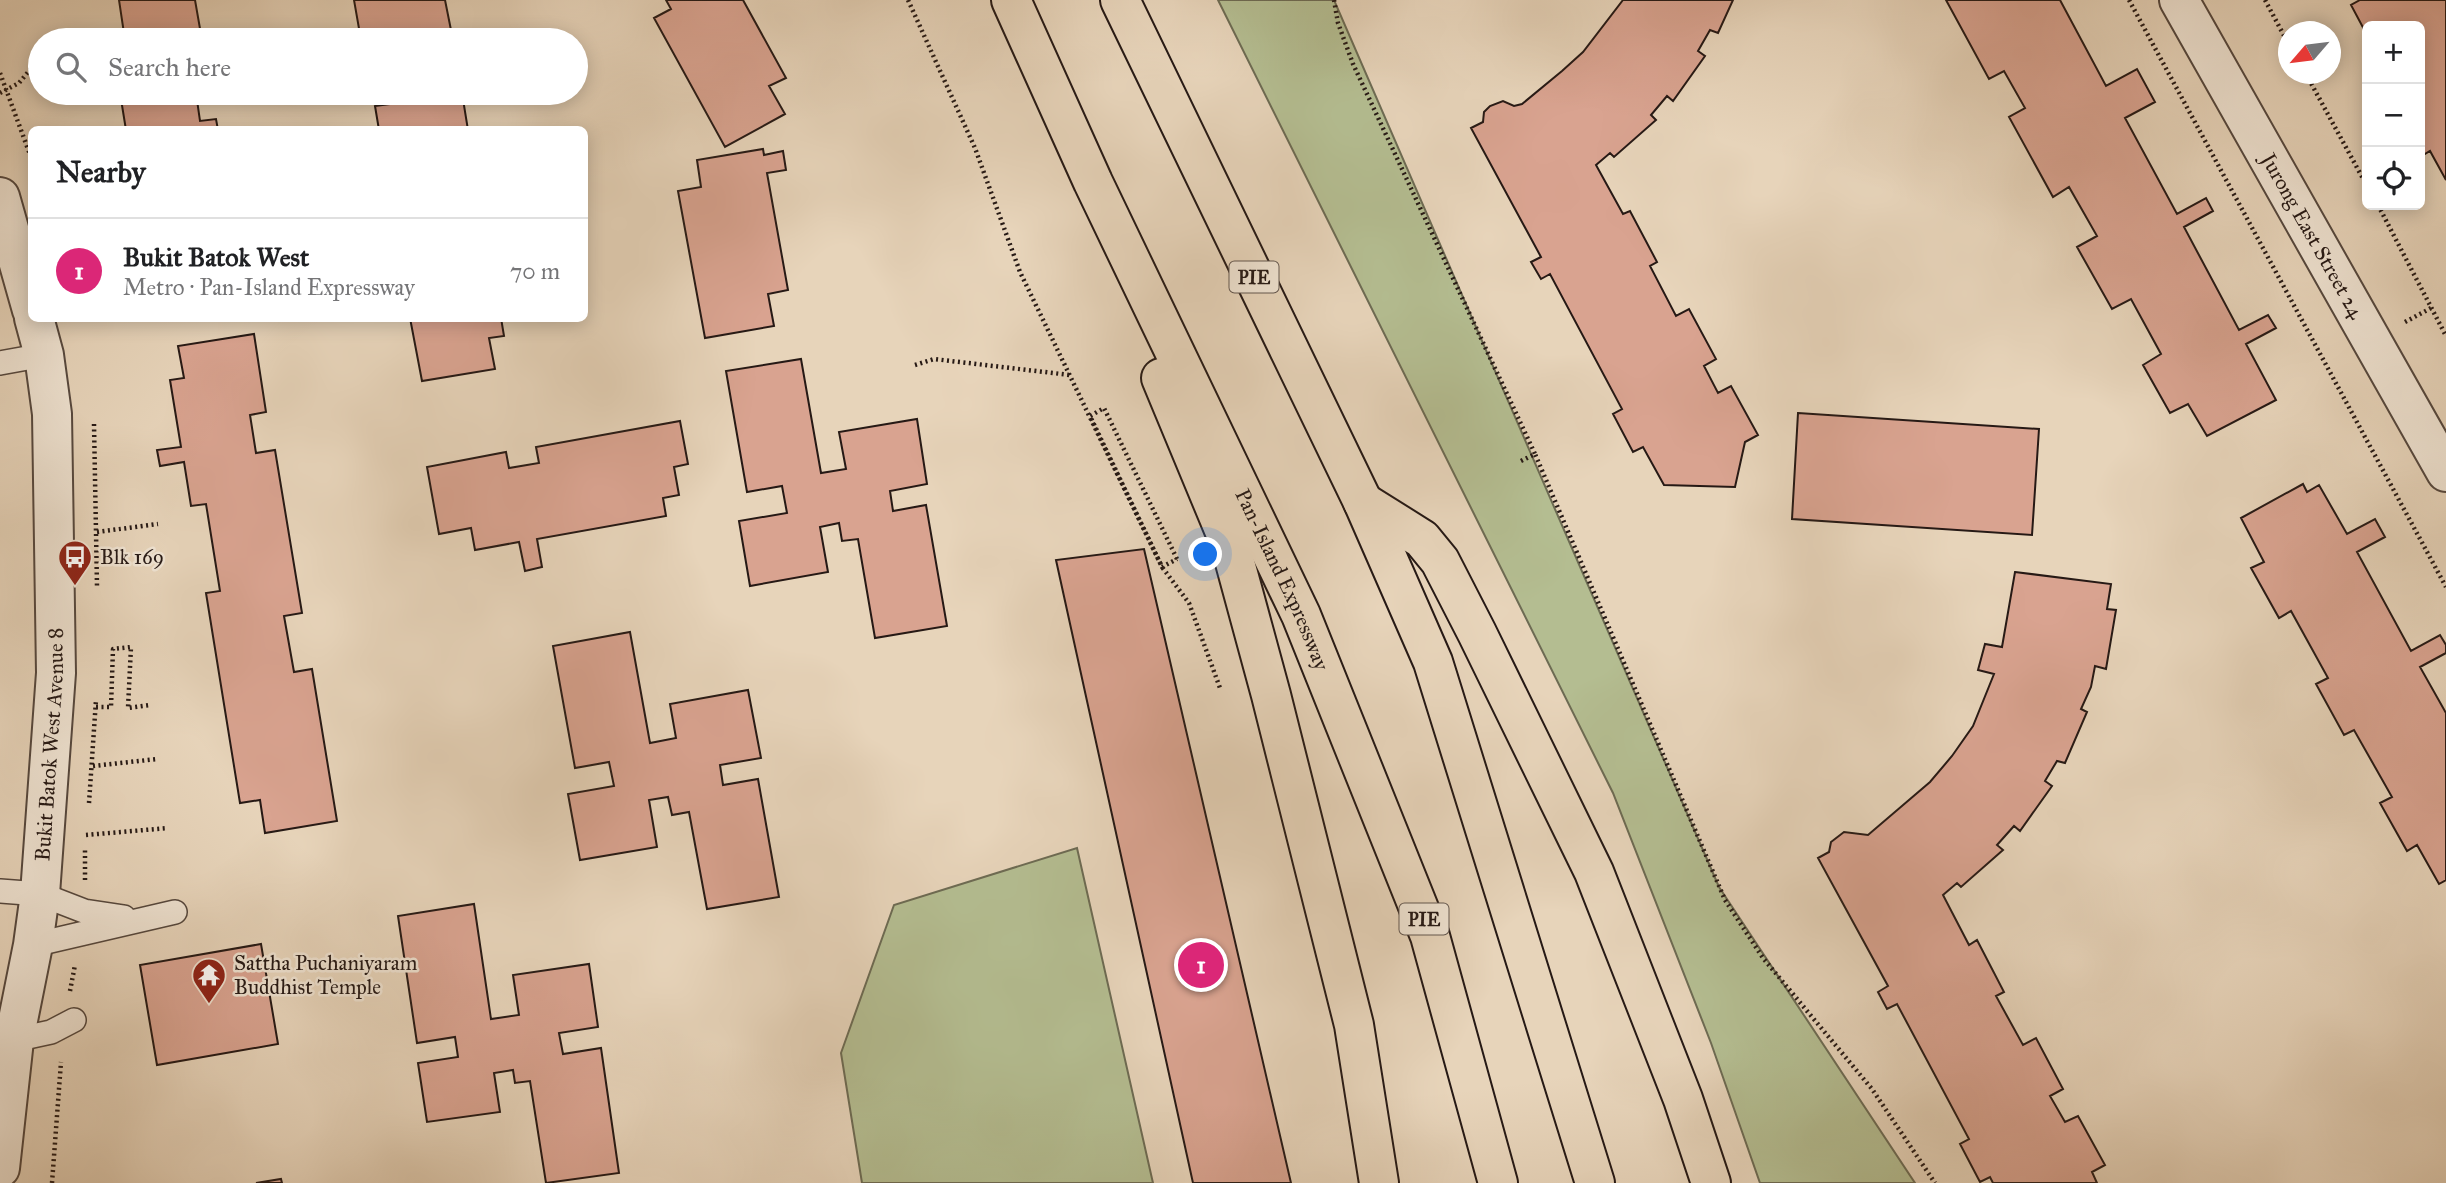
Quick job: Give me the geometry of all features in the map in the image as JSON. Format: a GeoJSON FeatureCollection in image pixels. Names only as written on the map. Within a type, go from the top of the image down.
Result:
{"type":"FeatureCollection","features":[{"type":"Feature","properties":{"kind":"highway","name":"Pan-Island Expressway"},"geometry":{"type":"LineString","coordinates":[[1011,0],[1093,182],[1301,615],[1430,936],[1498,1183]]}},
{"type":"Feature","properties":{"kind":"highway","name":"PIE"},"geometry":{"type":"LineString","coordinates":[[1120,0],[1363,502],[1433,662],[1595,1183]]}},
{"type":"Feature","properties":{"kind":"highway"},"geometry":{"type":"LineString","coordinates":[[1093,182],[1099,234],[1106,255],[1181,421],[1230,544],[1354,1025],[1379,1183]]}},
{"type":"Feature","properties":{"kind":"highway"},"geometry":{"type":"LineString","coordinates":[[1363,502],[1422,539],[1440,562],[1459,598],[1594,872],[1683,1099],[1711,1183]]}},
{"type":"Feature","properties":{"kind":"street","name":"Jurong East Street 24"},"geometry":{"type":"LineString","coordinates":[[2179,0],[2446,472]]}},
{"type":"Feature","properties":{"kind":"street"},"geometry":{"type":"LineString","coordinates":[[0,197],[28,296]]}},
{"type":"Feature","properties":{"kind":"street","name":"Bukit Batok West Avenue 8"},"geometry":{"type":"LineString","coordinates":[[0,1168],[14,1040],[40,894],[56,673],[52,414],[44,355],[35,322]]}},
{"type":"Feature","properties":{"kind":"lane"},"geometry":{"type":"LineString","coordinates":[[0,363],[44,355]]}},
{"type":"Feature","properties":{"kind":"lane"},"geometry":{"type":"LineString","coordinates":[[0,891],[40,894],[84,911],[137,919]]}},
{"type":"Feature","properties":{"kind":"lane"},"geometry":{"type":"LineString","coordinates":[[33,945],[175,912]]}},
{"type":"Feature","properties":{"kind":"lane"},"geometry":{"type":"LineString","coordinates":[[14,1040],[37,1037],[69,1023]]}},
{"type":"Feature","properties":{"kind":"path"},"geometry":{"type":"LineString","coordinates":[[908,0],[975,148],[1020,272],[1162,567]]}},
{"type":"Feature","properties":{"kind":"path"},"geometry":{"type":"LineString","coordinates":[[1334,0],[1338,23],[1353,64],[1535,454],[1725,900],[1763,958],[1872,1089],[1935,1183]]}},
{"type":"Feature","properties":{"kind":"path"},"geometry":{"type":"LineString","coordinates":[[2129,0],[2446,587]]}},
{"type":"Feature","properties":{"kind":"path"},"geometry":{"type":"LineString","coordinates":[[2265,0],[2278,24]]}},
{"type":"Feature","properties":{"kind":"path"},"geometry":{"type":"LineString","coordinates":[[0,93],[19,83],[28,72]]}},
{"type":"Feature","properties":{"kind":"path"},"geometry":{"type":"LineString","coordinates":[[0,73],[28,149]]}},
{"type":"Feature","properties":{"kind":"path"},"geometry":{"type":"LineString","coordinates":[[2311,84],[2362,177]]}},
{"type":"Feature","properties":{"kind":"path"},"geometry":{"type":"LineString","coordinates":[[2381,210],[2446,336]]}},
{"type":"Feature","properties":{"kind":"path"},"geometry":{"type":"LineString","coordinates":[[915,365],[934,359],[1071,375]]}},
{"type":"Feature","properties":{"kind":"path"},"geometry":{"type":"LineString","coordinates":[[1162,567],[1177,559],[1104,408],[1090,416],[1162,567],[1189,603],[1220,688]]}},
{"type":"Feature","properties":{"kind":"path"},"geometry":{"type":"LineString","coordinates":[[1521,461],[1535,454]]}},
{"type":"Feature","properties":{"kind":"path"},"geometry":{"type":"LineString","coordinates":[[97,532],[158,524]]}},
{"type":"Feature","properties":{"kind":"path"},"geometry":{"type":"LineString","coordinates":[[96,707],[111,707],[113,649],[131,647],[128,708],[150,705]]}},
{"type":"Feature","properties":{"kind":"path"},"geometry":{"type":"LineString","coordinates":[[93,766],[157,759]]}},
{"type":"Feature","properties":{"kind":"path"},"geometry":{"type":"LineString","coordinates":[[86,835],[168,828]]}},
{"type":"Feature","properties":{"kind":"path"},"geometry":{"type":"LineString","coordinates":[[52,1183],[69,1023]]}},
{"type":"Feature","properties":{"kind":"green space"},"geometry":{"type":"Polygon","coordinates":[[[1218,0],[1334,0],[1719,887],[1915,1183],[1760,1183],[1711,1043],[1613,793],[1218,0]]]}},
{"type":"Feature","properties":{"kind":"green space"},"geometry":{"type":"Polygon","coordinates":[[[1077,848],[1153,1183],[862,1183],[841,1053],[894,905],[1077,848]]]}},
{"type":"Feature","properties":{"kind":"building"},"geometry":{"type":"Polygon","coordinates":[[[119,0],[195,0],[200,28],[123,28],[119,0]]]}},
{"type":"Feature","properties":{"kind":"building"},"geometry":{"type":"Polygon","coordinates":[[[354,0],[445,0],[451,28],[359,28],[354,0]]]}},
{"type":"Feature","properties":{"kind":"building"},"geometry":{"type":"Polygon","coordinates":[[[666,0],[743,0],[786,78],[769,86],[785,114],[725,147],[654,18],[671,9],[666,0]]]}},
{"type":"Feature","properties":{"kind":"building"},"geometry":{"type":"Polygon","coordinates":[[[1623,0],[1733,0],[1718,33],[1710,30],[1698,51],[1705,56],[1673,101],[1667,96],[1651,115],[1656,120],[1614,157],[1610,153],[1596,165],[1623,214],[1630,211],[1657,262],[1650,266],[1676,316],[1689,309],[1716,359],[1704,366],[1718,393],[1731,386],[1758,435],[1745,442],[1735,487],[1664,485],[1643,447],[1633,452],[1613,414],[1622,409],[1550,274],[1541,279],[1531,262],[1541,257],[1471,128],[1483,122],[1484,112],[1490,106],[1503,101],[1514,106],[1522,104],[1562,71],[1583,52],[1623,0]]]}},
{"type":"Feature","properties":{"kind":"building"},"geometry":{"type":"Polygon","coordinates":[[[1946,0],[2060,0],[2106,86],[2137,69],[2155,102],[2125,118],[2177,214],[2206,198],[2213,211],[2184,227],[2239,330],[2268,315],[2276,328],[2246,344],[2276,400],[2207,436],[2188,404],[2170,413],[2143,365],[2161,354],[2131,299],[2112,309],[2077,247],[2097,236],[2069,187],[2053,197],[2009,117],[2025,108],[2004,71],[1989,79],[1946,0]]]}},
{"type":"Feature","properties":{"kind":"building"},"geometry":{"type":"Polygon","coordinates":[[[2360,0],[2446,0],[2446,180],[2430,151],[2425,154],[2425,21],[2362,21],[2362,26],[2351,5],[2360,0]]]}},
{"type":"Feature","properties":{"kind":"building"},"geometry":{"type":"Polygon","coordinates":[[[122,105],[198,105],[200,121],[216,119],[217,126],[125,126],[122,105]]]}},
{"type":"Feature","properties":{"kind":"building"},"geometry":{"type":"Polygon","coordinates":[[[464,105],[467,126],[378,126],[375,106],[464,105]]]}},
{"type":"Feature","properties":{"kind":"building"},"geometry":{"type":"Polygon","coordinates":[[[763,149],[764,155],[783,151],[786,170],[767,173],[788,290],[768,294],[774,326],[705,338],[678,191],[701,187],[697,160],[763,149]]]}},
{"type":"Feature","properties":{"kind":"building"},"geometry":{"type":"Polygon","coordinates":[[[411,322],[502,322],[504,336],[489,338],[495,369],[422,381],[411,322]]]}},
{"type":"Feature","properties":{"kind":"building"},"geometry":{"type":"Polygon","coordinates":[[[254,334],[266,412],[250,415],[256,453],[275,450],[302,613],[284,616],[294,672],[312,669],[337,821],[265,833],[260,800],[240,803],[206,593],[220,591],[206,504],[191,506],[184,462],[160,466],[157,450],[181,447],[170,380],[184,378],[178,346],[254,334]]]}},
{"type":"Feature","properties":{"kind":"building"},"geometry":{"type":"Polygon","coordinates":[[[801,359],[821,473],[846,469],[839,432],[917,419],[927,484],[890,491],[893,511],[926,505],[947,626],[875,638],[858,539],[842,541],[839,523],[820,527],[828,572],[750,586],[739,521],[787,513],[782,486],[747,492],[726,371],[801,359]]]}},
{"type":"Feature","properties":{"kind":"building"},"geometry":{"type":"Polygon","coordinates":[[[1798,413],[2039,429],[2032,535],[1792,519],[1798,413]]]}},
{"type":"Feature","properties":{"kind":"building"},"geometry":{"type":"Polygon","coordinates":[[[680,421],[688,464],[674,467],[679,495],[663,498],[666,516],[537,539],[542,567],[525,571],[519,542],[475,550],[471,528],[439,534],[427,467],[506,452],[509,468],[539,463],[536,447],[680,421]]]}},
{"type":"Feature","properties":{"kind":"building"},"geometry":{"type":"Polygon","coordinates":[[[2303,484],[2307,492],[2319,485],[2347,534],[2375,519],[2385,537],[2357,552],[2411,651],[2440,635],[2446,645],[2446,653],[2420,667],[2446,713],[2446,880],[2439,884],[2417,845],[2407,851],[2380,803],[2392,797],[2354,730],[2344,735],[2316,684],[2328,678],[2291,611],[2279,618],[2251,568],[2264,562],[2241,518],[2303,484]]]}},
{"type":"Feature","properties":{"kind":"building"},"geometry":{"type":"Polygon","coordinates":[[[1144,549],[1291,1183],[1193,1183],[1056,560],[1144,549]]]}},
{"type":"Feature","properties":{"kind":"building"},"geometry":{"type":"Polygon","coordinates":[[[2015,572],[2111,584],[2107,609],[2116,610],[2106,669],[2095,666],[2091,687],[2081,709],[2087,712],[2065,763],[2057,761],[2045,781],[2052,786],[2020,831],[2014,826],[1997,845],[2003,850],[1961,887],[1957,883],[1943,895],[1969,945],[1977,940],[2004,992],[1996,996],[2023,1045],[2036,1038],[2063,1089],[2050,1096],[2065,1122],[2078,1116],[2105,1165],[2092,1172],[2097,1183],[1993,1183],[1990,1177],[1980,1182],[1960,1144],[1969,1139],[1897,1004],[1887,1009],[1878,992],[1888,986],[1818,858],[1829,852],[1831,842],[1844,832],[1868,835],[1930,782],[1973,726],[1994,674],[1978,670],[1985,644],[2002,647],[2015,572]]]}},
{"type":"Feature","properties":{"kind":"building"},"geometry":{"type":"Polygon","coordinates":[[[630,632],[650,743],[676,738],[670,704],[748,690],[761,758],[720,765],[723,785],[758,779],[779,897],[707,909],[689,812],[672,815],[668,797],[649,800],[657,847],[580,860],[568,794],[614,786],[609,762],[575,768],[553,646],[630,632]]]}},
{"type":"Feature","properties":{"kind":"building"},"geometry":{"type":"Polygon","coordinates":[[[474,904],[491,1019],[519,1015],[513,975],[589,964],[598,1027],[559,1033],[563,1054],[601,1048],[619,1173],[546,1183],[530,1081],[515,1083],[513,1070],[494,1073],[500,1112],[427,1122],[418,1063],[458,1057],[455,1037],[417,1043],[398,916],[474,904]]]}},
{"type":"Feature","properties":{"kind":"building","name":"Sattha Puchaniyaram Buddhist Temple"},"geometry":{"type":"Polygon","coordinates":[[[261,944],[278,1044],[157,1065],[140,965],[261,944]]]}},
{"type":"Feature","properties":{"kind":"building"},"geometry":{"type":"Polygon","coordinates":[[[281,1179],[282,1183],[256,1183],[281,1179]]]}},
{"type":"Feature","properties":{"kind":"place","name":"Blk 169"},"geometry":{"type":"Point","coordinates":[75,587]}},
{"type":"Feature","properties":{"kind":"place","name":"Bukit Batok West"},"geometry":{"type":"Point","coordinates":[1201,965]}},
{"type":"Feature","properties":{"kind":"place","name":"Sattha Puchaniyaram Buddhist Temple"},"geometry":{"type":"Point","coordinates":[209,1005]}}]}
